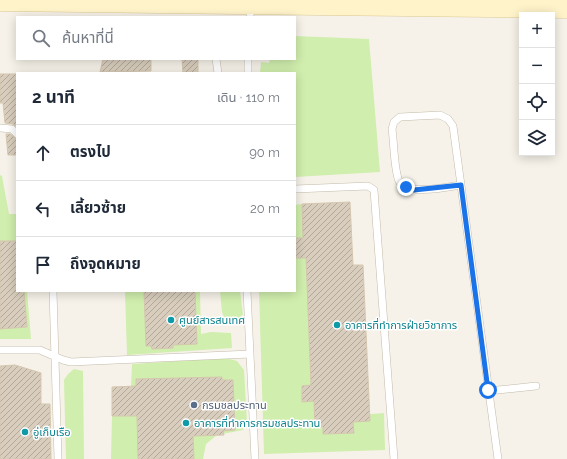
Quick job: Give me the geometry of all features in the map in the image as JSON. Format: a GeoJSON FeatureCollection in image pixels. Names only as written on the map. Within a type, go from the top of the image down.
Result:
{"type":"FeatureCollection","features":[{"type":"Feature","properties":{"kind":"main road"},"geometry":{"type":"LineString","coordinates":[[8,1],[65,1],[210,7],[251,11],[567,8]]}},
{"type":"Feature","properties":{"kind":"lane"},"geometry":{"type":"LineString","coordinates":[[216,60],[218,72]]}},
{"type":"Feature","properties":{"kind":"lane"},"geometry":{"type":"LineString","coordinates":[[248,60],[248,72]]}},
{"type":"Feature","properties":{"kind":"lane"},"geometry":{"type":"LineString","coordinates":[[461,185],[414,190],[406,187],[400,182],[397,172],[392,129],[394,122],[400,117],[440,115],[448,119],[453,126],[461,185],[488,390],[498,459]]}},
{"type":"Feature","properties":{"kind":"lane"},"geometry":{"type":"LineString","coordinates":[[0,128],[12,129],[16,133]]}},
{"type":"Feature","properties":{"kind":"lane"},"geometry":{"type":"LineString","coordinates":[[296,189],[368,186],[374,190],[394,459]]}},
{"type":"Feature","properties":{"kind":"lane"},"geometry":{"type":"LineString","coordinates":[[54,292],[58,459]]}},
{"type":"Feature","properties":{"kind":"lane"},"geometry":{"type":"LineString","coordinates":[[247,292],[254,459]]}},
{"type":"Feature","properties":{"kind":"lane"},"geometry":{"type":"LineString","coordinates":[[0,350],[40,350],[62,360],[71,362],[250,354]]}},
{"type":"Feature","properties":{"kind":"lane"},"geometry":{"type":"LineString","coordinates":[[488,390],[536,386]]}},
{"type":"Feature","properties":{"kind":"green space"},"geometry":{"type":"Polygon","coordinates":[[[296,36],[369,39],[380,172],[296,177],[296,72],[260,72],[261,62],[269,63],[270,60],[296,60],[296,36]]]}},
{"type":"Feature","properties":{"kind":"green space"},"geometry":{"type":"Polygon","coordinates":[[[0,175],[2,176],[9,214],[16,214],[16,292],[27,292],[31,339],[0,339],[0,175]]]}},
{"type":"Feature","properties":{"kind":"green space"},"geometry":{"type":"Polygon","coordinates":[[[302,204],[322,418],[384,413],[385,450],[264,454],[259,292],[296,292],[296,205],[302,204]]]}},
{"type":"Feature","properties":{"kind":"green space"},"geometry":{"type":"Polygon","coordinates":[[[125,292],[200,292],[201,334],[211,332],[231,333],[232,348],[127,355],[125,292]]]}},
{"type":"Feature","properties":{"kind":"green space"},"geometry":{"type":"Polygon","coordinates":[[[220,292],[240,292],[243,314],[238,321],[230,323],[226,322],[222,312],[220,292]]]}},
{"type":"Feature","properties":{"kind":"green space","name":"อาคารที่ทำการกรมชลประทาน"},"geometry":{"type":"Polygon","coordinates":[[[226,358],[237,361],[244,370],[247,423],[243,430],[217,435],[206,444],[203,459],[188,459],[131,386],[132,364],[226,358]]]}},
{"type":"Feature","properties":{"kind":"green space"},"geometry":{"type":"Polygon","coordinates":[[[74,369],[83,371],[84,459],[66,459],[64,380],[74,369]]]}},
{"type":"Feature","properties":{"kind":"green space"},"geometry":{"type":"Polygon","coordinates":[[[112,416],[137,416],[138,459],[111,459],[112,416]]]}},
{"type":"Feature","properties":{"kind":"building"},"geometry":{"type":"Polygon","coordinates":[[[103,60],[151,60],[151,71],[100,72],[103,60]]]}},
{"type":"Feature","properties":{"kind":"building"},"geometry":{"type":"Polygon","coordinates":[[[182,60],[198,60],[198,72],[183,72],[182,60]]]}},
{"type":"Feature","properties":{"kind":"building"},"geometry":{"type":"Polygon","coordinates":[[[0,74],[16,74],[16,126],[13,124],[5,123],[3,103],[0,103],[0,74]]]}},
{"type":"Feature","properties":{"kind":"building"},"geometry":{"type":"Polygon","coordinates":[[[6,134],[10,134],[16,138],[16,155],[8,155],[6,134]]]}},
{"type":"Feature","properties":{"kind":"building","name":"อาคารที่ทำการฝ่ายวิชาการ"},"geometry":{"type":"Polygon","coordinates":[[[350,202],[353,265],[363,265],[370,421],[353,422],[354,433],[323,434],[323,427],[315,427],[314,401],[302,402],[302,386],[311,385],[306,258],[296,258],[296,238],[303,238],[302,204],[350,202]]]}},
{"type":"Feature","properties":{"kind":"building"},"geometry":{"type":"Polygon","coordinates":[[[0,241],[16,241],[16,292],[24,292],[27,327],[0,329],[0,241]]]}},
{"type":"Feature","properties":{"kind":"building","name":"ศูนย์สารสนเทศ"},"geometry":{"type":"Polygon","coordinates":[[[144,292],[195,292],[197,344],[173,345],[173,348],[152,349],[151,346],[146,346],[144,292]]]}},
{"type":"Feature","properties":{"kind":"building","name":"อู่เก็บเรือ"},"geometry":{"type":"Polygon","coordinates":[[[15,365],[41,373],[41,404],[50,404],[51,459],[0,459],[0,366],[15,365]]]}},
{"type":"Feature","properties":{"kind":"building","name":"อาคารที่ทำการกรมชลประทาน"},"geometry":{"type":"Polygon","coordinates":[[[222,377],[222,380],[233,380],[235,430],[223,431],[224,435],[193,436],[194,459],[138,459],[137,416],[112,416],[112,387],[136,386],[136,379],[222,377]]]}},
{"type":"Feature","properties":{"kind":"place","name":"ศูนย์สารสนเทศ"},"geometry":{"type":"Point","coordinates":[171,320]}},
{"type":"Feature","properties":{"kind":"place","name":"อาคารที่ทำการฝ่ายวิชาการ"},"geometry":{"type":"Point","coordinates":[337,325]}},
{"type":"Feature","properties":{"kind":"place","name":"กรมชลประทาน"},"geometry":{"type":"Point","coordinates":[194,405]}},
{"type":"Feature","properties":{"kind":"place","name":"อาคารที่ทำการกรมชลประทาน"},"geometry":{"type":"Point","coordinates":[186,423]}},
{"type":"Feature","properties":{"kind":"place","name":"อู่เก็บเรือ"},"geometry":{"type":"Point","coordinates":[25,432]}},
{"type":"Feature","properties":{"kind":"route"},"geometry":{"type":"LineString","coordinates":[[406,187],[414,190],[461,185],[488,390]]}}]}
